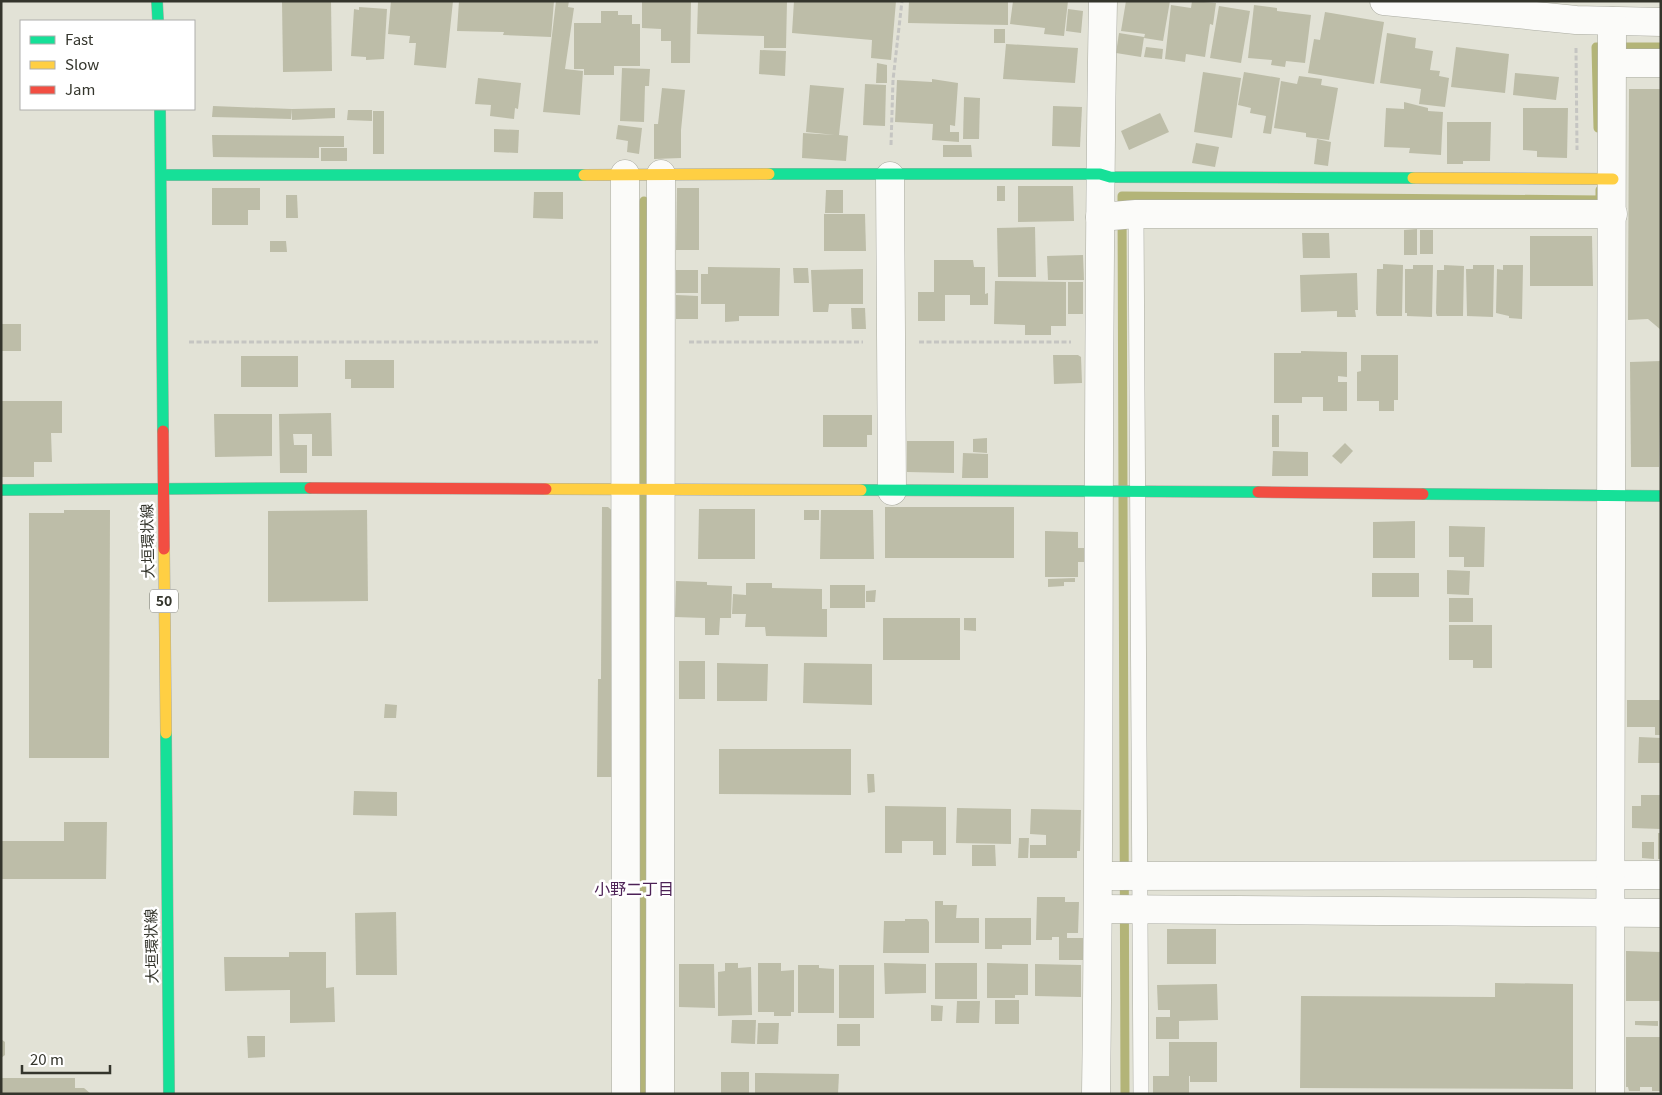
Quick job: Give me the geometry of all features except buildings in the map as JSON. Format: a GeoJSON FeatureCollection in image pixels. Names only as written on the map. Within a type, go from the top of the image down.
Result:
{"type":"FeatureCollection","features":[{"type":"Feature","properties":{"kind":"street"},"geometry":{"type":"LineString","coordinates":[[157,1],[158,20]]}},
{"type":"Feature","properties":{"kind":"street"},"geometry":{"type":"LineString","coordinates":[[1096,1094],[1099,909],[1098,491],[1100,174],[1103,1]]}},
{"type":"Feature","properties":{"kind":"street"},"geometry":{"type":"LineString","coordinates":[[1384,1],[1576,20],[1661,22]]}},
{"type":"Feature","properties":{"kind":"street"},"geometry":{"type":"LineString","coordinates":[[1610,1094],[1612,21]]}},
{"type":"Feature","properties":{"kind":"street"},"geometry":{"type":"LineString","coordinates":[[1612,63],[1661,63]]}},
{"type":"Feature","properties":{"kind":"street","name":"大垣環状線"},"geometry":{"type":"LineString","coordinates":[[160,110],[169,1094]]}},
{"type":"Feature","properties":{"kind":"street"},"geometry":{"type":"LineString","coordinates":[[624,174],[627,490],[626,1094]]}},
{"type":"Feature","properties":{"kind":"street"},"geometry":{"type":"LineString","coordinates":[[660,1094],[661,174]]}},
{"type":"Feature","properties":{"kind":"street"},"geometry":{"type":"LineString","coordinates":[[162,175],[661,174],[890,176],[1100,174],[1110,178],[1613,179]]}},
{"type":"Feature","properties":{"kind":"street"},"geometry":{"type":"LineString","coordinates":[[890,176],[892,491]]}},
{"type":"Feature","properties":{"kind":"street"},"geometry":{"type":"LineString","coordinates":[[1100,217],[1136,214],[1613,214]]}},
{"type":"Feature","properties":{"kind":"street"},"geometry":{"type":"LineString","coordinates":[[1,490],[162,488],[1137,491],[1661,496]]}},
{"type":"Feature","properties":{"kind":"street"},"geometry":{"type":"LineString","coordinates":[[1099,876],[1661,875]]}},
{"type":"Feature","properties":{"kind":"street"},"geometry":{"type":"LineString","coordinates":[[1099,909],[1661,913]]}},
{"type":"Feature","properties":{"kind":"lane"},"geometry":{"type":"LineString","coordinates":[[1136,214],[1138,876],[1140,909],[1141,1094]]}},
{"type":"Feature","properties":{"kind":"path"},"geometry":{"type":"LineString","coordinates":[[890,176],[893,80],[902,1]]}},
{"type":"Feature","properties":{"kind":"path"},"geometry":{"type":"LineString","coordinates":[[1576,20],[1577,179]]}},
{"type":"Feature","properties":{"kind":"waterway"},"geometry":{"type":"LineString","coordinates":[[1598,128],[1596,47],[1661,47]]}},
{"type":"Feature","properties":{"kind":"waterway"},"geometry":{"type":"LineString","coordinates":[[1125,1094],[1122,196],[1600,200],[1600,190]]}},
{"type":"Feature","properties":{"kind":"waterway"},"geometry":{"type":"LineString","coordinates":[[641,1094],[644,201]]}},
{"type":"Feature","properties":{"kind":"traffic: fast"},"geometry":{"type":"LineString","coordinates":[[157,1],[158,20]]}},
{"type":"Feature","properties":{"kind":"traffic: fast"},"geometry":{"type":"LineString","coordinates":[[160,110],[163,431]]}},
{"type":"Feature","properties":{"kind":"traffic: fast"},"geometry":{"type":"LineString","coordinates":[[769,174],[1100,174],[1110,177],[1413,178]]}},
{"type":"Feature","properties":{"kind":"traffic: fast"},"geometry":{"type":"LineString","coordinates":[[162,175],[584,175]]}},
{"type":"Feature","properties":{"kind":"traffic: fast"},"geometry":{"type":"LineString","coordinates":[[1,490],[310,488]]}},
{"type":"Feature","properties":{"kind":"traffic: fast"},"geometry":{"type":"LineString","coordinates":[[861,490],[1258,492]]}},
{"type":"Feature","properties":{"kind":"traffic: fast"},"geometry":{"type":"LineString","coordinates":[[1423,494],[1661,496]]}},
{"type":"Feature","properties":{"kind":"traffic: fast"},"geometry":{"type":"LineString","coordinates":[[166,733],[169,1094]]}},
{"type":"Feature","properties":{"kind":"traffic: slow"},"geometry":{"type":"LineString","coordinates":[[584,175],[769,174]]}},
{"type":"Feature","properties":{"kind":"traffic: slow"},"geometry":{"type":"LineString","coordinates":[[1413,178],[1613,179]]}},
{"type":"Feature","properties":{"kind":"traffic: slow"},"geometry":{"type":"LineString","coordinates":[[546,489],[861,490]]}},
{"type":"Feature","properties":{"kind":"traffic: slow"},"geometry":{"type":"LineString","coordinates":[[164,549],[166,733]]}},
{"type":"Feature","properties":{"kind":"traffic: jam"},"geometry":{"type":"LineString","coordinates":[[163,431],[164,549]]}},
{"type":"Feature","properties":{"kind":"traffic: jam"},"geometry":{"type":"LineString","coordinates":[[310,488],[546,489]]}},
{"type":"Feature","properties":{"kind":"traffic: jam"},"geometry":{"type":"LineString","coordinates":[[1258,492],[1423,494]]}},
{"type":"Feature","properties":{"kind":"district","name":"小野二丁目"},"geometry":{"type":"Point","coordinates":[634,889]}}]}
